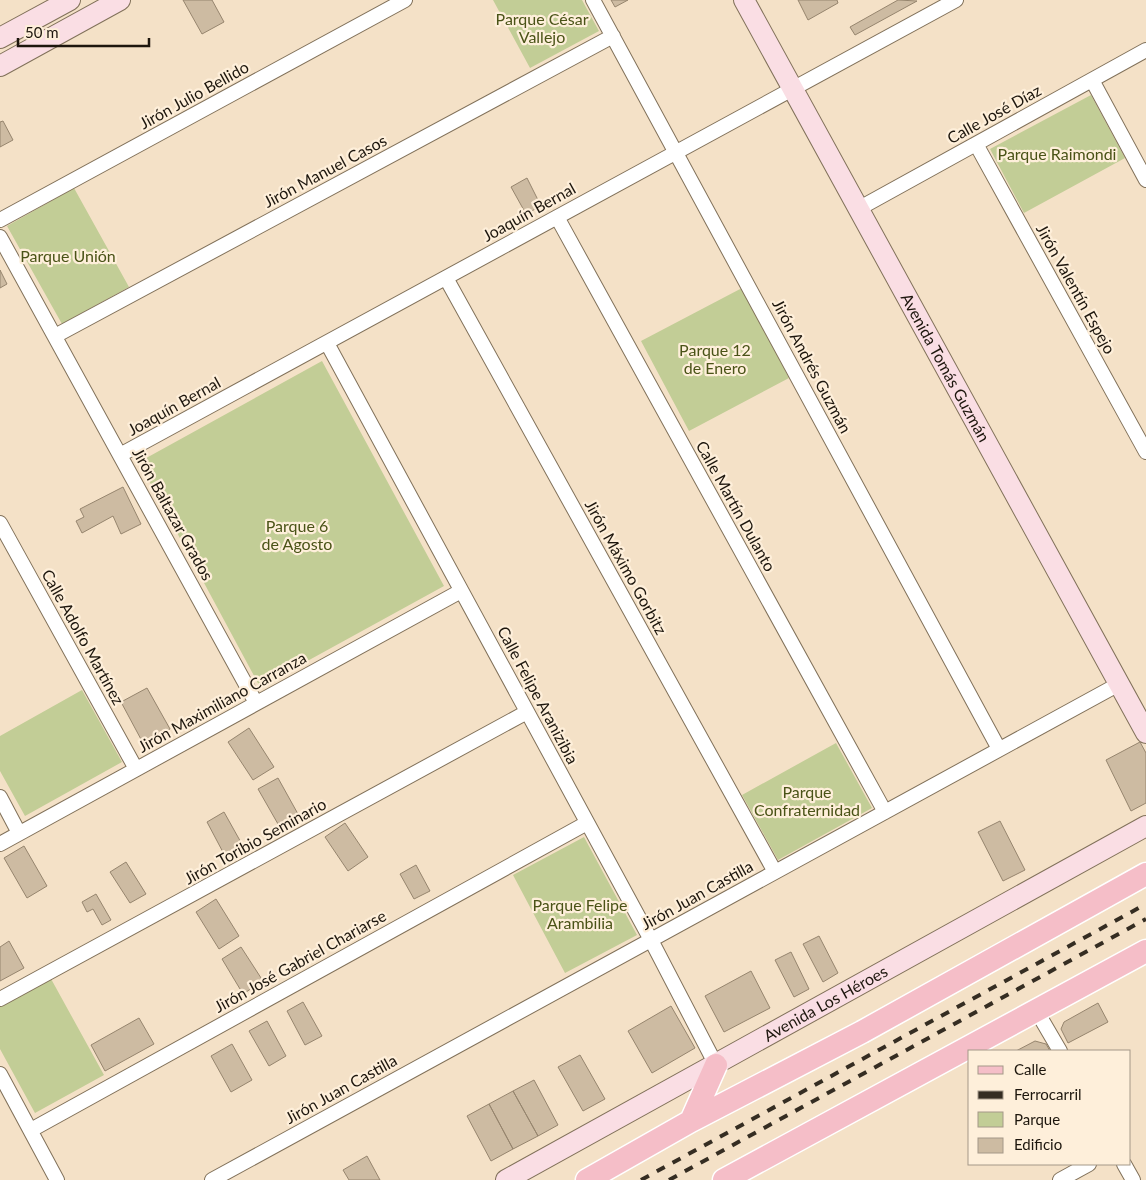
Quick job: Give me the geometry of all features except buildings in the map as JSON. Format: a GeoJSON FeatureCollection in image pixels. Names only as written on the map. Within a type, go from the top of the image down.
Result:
{"type":"FeatureCollection","features":[{"type":"Feature","properties":{"kind":"main road"},"geometry":{"type":"LineString","coordinates":[[587,1180],[691,1121],[862,1032],[1146,874]]}},
{"type":"Feature","properties":{"kind":"main road"},"geometry":{"type":"LineString","coordinates":[[724,1180],[1146,951]]}},
{"type":"Feature","properties":{"kind":"main road"},"geometry":{"type":"LineString","coordinates":[[691,1121],[716,1065]]}},
{"type":"Feature","properties":{"kind":"street"},"geometry":{"type":"LineString","coordinates":[[0,38],[70,0]]}},
{"type":"Feature","properties":{"kind":"street"},"geometry":{"type":"LineString","coordinates":[[0,66],[120,0]]}},
{"type":"Feature","properties":{"kind":"street","name":"Jirón Julio Bellido"},"geometry":{"type":"LineString","coordinates":[[0,220],[405,0]]}},
{"type":"Feature","properties":{"kind":"street","name":"Jirón Andrés Guzmán"},"geometry":{"type":"LineString","coordinates":[[594,0],[999,749]]}},
{"type":"Feature","properties":{"kind":"street","name":"Avenida Tomás Guzmán"},"geometry":{"type":"LineString","coordinates":[[744,0],[1146,734]]}},
{"type":"Feature","properties":{"kind":"street","name":"Joaquín Bernal"},"geometry":{"type":"LineString","coordinates":[[120,455],[956,0]]}},
{"type":"Feature","properties":{"kind":"street","name":"Jirón Manuel Casos"},"geometry":{"type":"LineString","coordinates":[[55,336],[613,36]]}},
{"type":"Feature","properties":{"kind":"street","name":"Calle José Díaz"},"geometry":{"type":"LineString","coordinates":[[858,209],[1146,50]]}},
{"type":"Feature","properties":{"kind":"street"},"geometry":{"type":"LineString","coordinates":[[1092,80],[1146,180]]}},
{"type":"Feature","properties":{"kind":"street","name":"Jirón Valentín Espejo"},"geometry":{"type":"LineString","coordinates":[[976,144],[1146,452]]}},
{"type":"Feature","properties":{"kind":"street","name":"Calle Martín Dulanto"},"geometry":{"type":"LineString","coordinates":[[557,217],[885,812]]}},
{"type":"Feature","properties":{"kind":"street","name":"Jirón Baltazar Grados"},"geometry":{"type":"LineString","coordinates":[[0,237],[256,703]]}},
{"type":"Feature","properties":{"kind":"street","name":"Jirón Máximo Gorbitz"},"geometry":{"type":"LineString","coordinates":[[446,278],[775,872]]}},
{"type":"Feature","properties":{"kind":"street","name":"Calle Felipe Aranizibia"},"geometry":{"type":"LineString","coordinates":[[327,342],[651,940],[716,1065]]}},
{"type":"Feature","properties":{"kind":"street","name":"Calle Adolfo Martínez"},"geometry":{"type":"LineString","coordinates":[[0,522],[136,769]]}},
{"type":"Feature","properties":{"kind":"street","name":"Jirón Maximiliano Carranza"},"geometry":{"type":"LineString","coordinates":[[0,844],[461,591]]}},
{"type":"Feature","properties":{"kind":"street","name":"Jirón Juan Castilla"},"geometry":{"type":"LineString","coordinates":[[212,1180],[1119,684]]}},
{"type":"Feature","properties":{"kind":"street","name":"Jirón Toribio Seminario"},"geometry":{"type":"LineString","coordinates":[[0,999],[527,712]]}},
{"type":"Feature","properties":{"kind":"street"},"geometry":{"type":"LineString","coordinates":[[0,797],[19,833]]}},
{"type":"Feature","properties":{"kind":"street","name":"Jirón José Gabriel Chariarse"},"geometry":{"type":"LineString","coordinates":[[31,1130],[587,823]]}},
{"type":"Feature","properties":{"kind":"street","name":"Avenida Los Héroes"},"geometry":{"type":"LineString","coordinates":[[506,1180],[1146,826]]}},
{"type":"Feature","properties":{"kind":"street"},"geometry":{"type":"LineString","coordinates":[[1036,1010],[1059,1050]]}},
{"type":"Feature","properties":{"kind":"street"},"geometry":{"type":"LineString","coordinates":[[0,1074],[57,1180]]}},
{"type":"Feature","properties":{"kind":"street"},"geometry":{"type":"LineString","coordinates":[[1060,1180],[1087,1165]]}},
{"type":"Feature","properties":{"kind":"street"},"geometry":{"type":"LineString","coordinates":[[1125,1165],[1133,1180]]}},
{"type":"Feature","properties":{"kind":"green space","name":"Parque César Vallejo"},"geometry":{"type":"Polygon","coordinates":[[[493,0],[582,0],[599,31],[530,68],[493,0]]]}},
{"type":"Feature","properties":{"kind":"green space","name":"Parque Raimondi"},"geometry":{"type":"Polygon","coordinates":[[[1091,95],[1125,158],[1024,213],[990,149],[1091,95]]]}},
{"type":"Feature","properties":{"kind":"green space","name":"Parque Unión"},"geometry":{"type":"Polygon","coordinates":[[[74,188],[129,287],[62,324],[7,226],[74,188]]]}},
{"type":"Feature","properties":{"kind":"green space","name":"Parque 12 de Enero"},"geometry":{"type":"Polygon","coordinates":[[[742,288],[789,378],[689,431],[641,341],[742,288]]]}},
{"type":"Feature","properties":{"kind":"green space","name":"Parque 6 de Agosto"},"geometry":{"type":"Polygon","coordinates":[[[322,361],[444,586],[260,687],[139,462],[322,361]]]}},
{"type":"Feature","properties":{"kind":"green space"},"geometry":{"type":"Polygon","coordinates":[[[82,690],[122,762],[25,816],[0,771],[0,736],[82,690]]]}},
{"type":"Feature","properties":{"kind":"green space","name":"Parque Confraternidad"},"geometry":{"type":"Polygon","coordinates":[[[836,743],[872,808],[778,860],[742,795],[836,743]]]}},
{"type":"Feature","properties":{"kind":"green space","name":"Parque Felipe Arambilia"},"geometry":{"type":"Polygon","coordinates":[[[584,837],[637,935],[565,973],[513,875],[584,837]]]}},
{"type":"Feature","properties":{"kind":"green space"},"geometry":{"type":"Polygon","coordinates":[[[50,977],[104,1075],[35,1113],[0,1049],[0,1005],[50,977]]]}},
{"type":"Feature","properties":{"kind":"railway"},"geometry":{"type":"LineString","coordinates":[[641,1180],[1146,904]]}},
{"type":"Feature","properties":{"kind":"railway"},"geometry":{"type":"LineString","coordinates":[[669,1180],[1146,919]]}}]}
